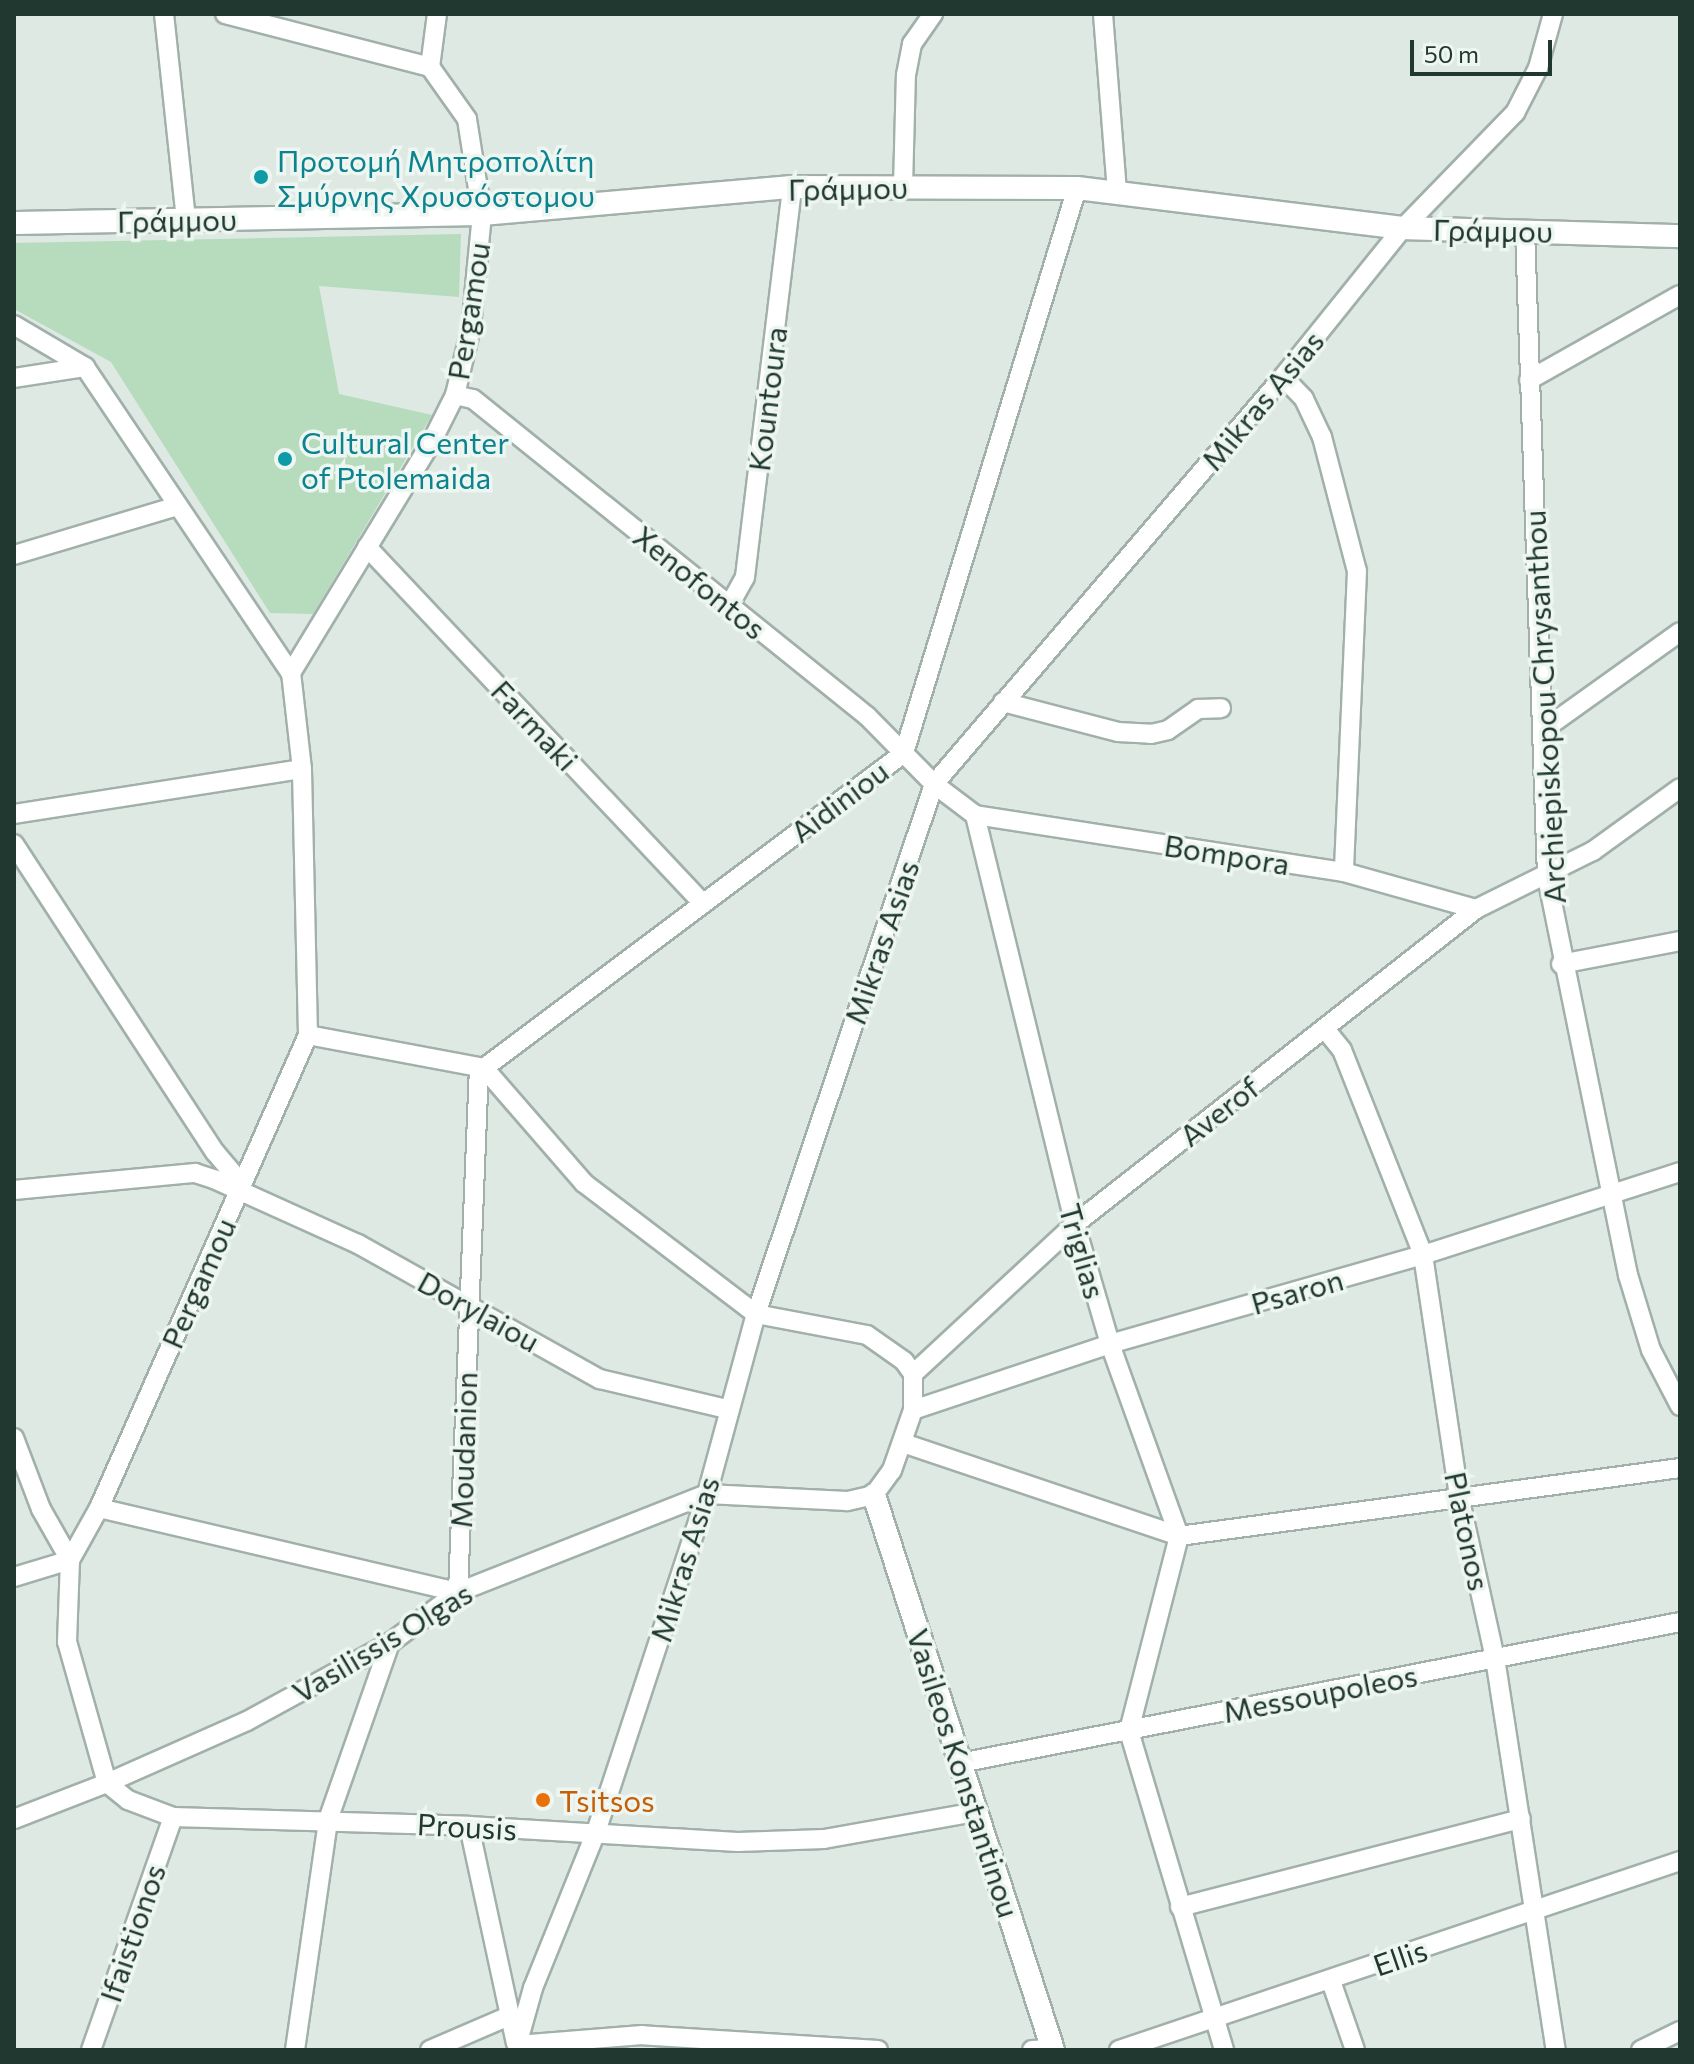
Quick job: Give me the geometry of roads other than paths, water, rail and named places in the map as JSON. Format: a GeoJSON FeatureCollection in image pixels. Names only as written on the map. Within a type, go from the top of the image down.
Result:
{"type":"FeatureCollection","features":[{"type":"Feature","properties":{"kind":"street"},"geometry":{"type":"LineString","coordinates":[[164,14],[186,220]]}},
{"type":"Feature","properties":{"kind":"street"},"geometry":{"type":"LineString","coordinates":[[225,14],[430,67],[437,14]]}},
{"type":"Feature","properties":{"kind":"street"},"geometry":{"type":"LineString","coordinates":[[903,187],[909,59],[919,30],[933,14]]}},
{"type":"Feature","properties":{"kind":"street"},"geometry":{"type":"LineString","coordinates":[[1103,14],[1117,191]]}},
{"type":"Feature","properties":{"kind":"street","name":"Mikras Asias"},"geometry":{"type":"LineString","coordinates":[[518,2048],[533,1988],[596,1832],[707,1494],[727,1409],[756,1314],[934,784],[1283,377],[1403,228],[1515,113],[1538,68],[1553,14]]}},
{"type":"Feature","properties":{"kind":"street","name":"Pergamou"},"geometry":{"type":"LineString","coordinates":[[291,673],[455,395],[471,328],[482,214],[467,119],[430,67]]}},
{"type":"Feature","properties":{"kind":"street","name":"Γράμμου"},"geometry":{"type":"LineString","coordinates":[[14,223],[482,214],[792,187],[1077,188],[1403,228],[1680,236]]}},
{"type":"Feature","properties":{"kind":"street","name":"Kountoura"},"geometry":{"type":"LineString","coordinates":[[729,606],[745,577],[792,187]]}},
{"type":"Feature","properties":{"kind":"street","name":"Aidiniou"},"geometry":{"type":"LineString","coordinates":[[481,1068],[904,753],[1077,188]]}},
{"type":"Feature","properties":{"kind":"street","name":"Archiepiskopou Chrysanthou"},"geometry":{"type":"LineString","coordinates":[[1525,230],[1547,877],[1561,964],[1614,1190],[1628,1275],[1651,1350],[1680,1406]]}},
{"type":"Feature","properties":{"kind":"street"},"geometry":{"type":"LineString","coordinates":[[1529,380],[1680,295]]}},
{"type":"Feature","properties":{"kind":"street","name":"Pergamou"},"geometry":{"type":"LineString","coordinates":[[14,325],[85,367],[291,673],[302,769],[308,1035],[99,1508],[70,1560],[67,1642],[107,1783]]}},
{"type":"Feature","properties":{"kind":"street"},"geometry":{"type":"LineString","coordinates":[[14,378],[85,367]]}},
{"type":"Feature","properties":{"kind":"street"},"geometry":{"type":"LineString","coordinates":[[1283,377],[1304,399],[1322,437],[1357,571],[1344,872]]}},
{"type":"Feature","properties":{"kind":"street","name":"Xenofontos"},"geometry":{"type":"LineString","coordinates":[[455,395],[473,399],[867,716],[934,784]]}},
{"type":"Feature","properties":{"kind":"street"},"geometry":{"type":"LineString","coordinates":[[14,555],[177,506]]}},
{"type":"Feature","properties":{"kind":"street","name":"Farmaki"},"geometry":{"type":"LineString","coordinates":[[367,547],[703,903]]}},
{"type":"Feature","properties":{"kind":"street"},"geometry":{"type":"LineString","coordinates":[[1543,730],[1680,632]]}},
{"type":"Feature","properties":{"kind":"street"},"geometry":{"type":"LineString","coordinates":[[1003,702],[1118,732],[1151,734],[1168,730],[1198,709],[1221,708]]}},
{"type":"Feature","properties":{"kind":"street"},"geometry":{"type":"LineString","coordinates":[[14,814],[302,769]]}},
{"type":"Feature","properties":{"kind":"street"},"geometry":{"type":"LineString","coordinates":[[934,784],[975,815]]}},
{"type":"Feature","properties":{"kind":"street","name":"Averof"},"geometry":{"type":"LineString","coordinates":[[913,1374],[1075,1224],[1476,909],[1547,877],[1680,788]]}},
{"type":"Feature","properties":{"kind":"street","name":"Bompora"},"geometry":{"type":"LineString","coordinates":[[975,815],[1344,872],[1476,909]]}},
{"type":"Feature","properties":{"kind":"street","name":"Triglias"},"geometry":{"type":"LineString","coordinates":[[975,815],[1075,1224],[1110,1344],[1179,1536]]}},
{"type":"Feature","properties":{"kind":"street"},"geometry":{"type":"LineString","coordinates":[[14,844],[240,1187]]}},
{"type":"Feature","properties":{"kind":"street"},"geometry":{"type":"LineString","coordinates":[[1561,964],[1680,941]]}},
{"type":"Feature","properties":{"kind":"street","name":"Platonos"},"geometry":{"type":"LineString","coordinates":[[1325,1029],[1342,1050],[1423,1255],[1459,1496],[1495,1658],[1537,1909],[1556,2050]]}},
{"type":"Feature","properties":{"kind":"street"},"geometry":{"type":"LineString","coordinates":[[308,1035],[481,1068],[584,1183],[756,1314],[867,1335],[888,1346],[913,1374],[913,1410],[903,1443],[874,1495],[847,1501],[707,1494]]}},
{"type":"Feature","properties":{"kind":"street","name":"Moudanion"},"geometry":{"type":"LineString","coordinates":[[458,1592],[468,1306],[481,1068]]}},
{"type":"Feature","properties":{"kind":"street","name":"Psaron"},"geometry":{"type":"LineString","coordinates":[[913,1410],[1110,1344],[1423,1255],[1614,1190],[1680,1172]]}},
{"type":"Feature","properties":{"kind":"street","name":"Dorylaiou"},"geometry":{"type":"LineString","coordinates":[[14,1190],[195,1173],[240,1187],[358,1244],[600,1379],[727,1409]]}},
{"type":"Feature","properties":{"kind":"street"},"geometry":{"type":"LineString","coordinates":[[14,1438],[41,1509],[70,1560],[14,1577]]}},
{"type":"Feature","properties":{"kind":"street"},"geometry":{"type":"LineString","coordinates":[[903,1443],[1179,1536],[1680,1468]]}},
{"type":"Feature","properties":{"kind":"street","name":"Vasilissis Olgas"},"geometry":{"type":"LineString","coordinates":[[107,1783],[247,1721],[390,1643],[458,1592],[707,1494]]}},
{"type":"Feature","properties":{"kind":"street","name":"Vasileos Konstantinou"},"geometry":{"type":"LineString","coordinates":[[874,1495],[1053,2050]]}},
{"type":"Feature","properties":{"kind":"street"},"geometry":{"type":"LineString","coordinates":[[99,1508],[458,1592]]}},
{"type":"Feature","properties":{"kind":"street"},"geometry":{"type":"LineString","coordinates":[[1179,1536],[1129,1731],[1224,2050]]}},
{"type":"Feature","properties":{"kind":"street","name":"Messoupoleos"},"geometry":{"type":"LineString","coordinates":[[960,1763],[1680,1622]]}},
{"type":"Feature","properties":{"kind":"street"},"geometry":{"type":"LineString","coordinates":[[295,2050],[328,1820],[390,1643]]}},
{"type":"Feature","properties":{"kind":"street"},"geometry":{"type":"LineString","coordinates":[[14,1819],[107,1783]]}},
{"type":"Feature","properties":{"kind":"street","name":"Prousis"},"geometry":{"type":"LineString","coordinates":[[107,1783],[128,1800],[173,1817],[469,1826],[738,1842],[824,1839],[976,1812]]}},
{"type":"Feature","properties":{"kind":"street","name":"Ifaistionos"},"geometry":{"type":"LineString","coordinates":[[91,2050],[173,1817]]}},
{"type":"Feature","properties":{"kind":"street"},"geometry":{"type":"LineString","coordinates":[[1180,1907],[1521,1819]]}},
{"type":"Feature","properties":{"kind":"street"},"geometry":{"type":"LineString","coordinates":[[469,1826],[518,2048],[642,2035],[878,2050]]}},
{"type":"Feature","properties":{"kind":"street","name":"Ellis"},"geometry":{"type":"LineString","coordinates":[[1119,2050],[1680,1861]]}},
{"type":"Feature","properties":{"kind":"street"},"geometry":{"type":"LineString","coordinates":[[1331,1981],[1355,2050]]}},
{"type":"Feature","properties":{"kind":"street"},"geometry":{"type":"LineString","coordinates":[[430,2050],[509,2016]]}},
{"type":"Feature","properties":{"kind":"street"},"geometry":{"type":"LineString","coordinates":[[1641,2050],[1680,2031]]}},
{"type":"Feature","properties":{"kind":"street"},"geometry":{"type":"LineString","coordinates":[[1032,2050],[1053,2050]]}},
{"type":"Feature","properties":{"kind":"place","name":"Προτομή Μητροπολίτη Σμύρνης Χρυσόστομου"},"geometry":{"type":"Point","coordinates":[261,177]}},
{"type":"Feature","properties":{"kind":"place","name":"Cultural Center of Ptolemaida"},"geometry":{"type":"Point","coordinates":[285,459]}},
{"type":"Feature","properties":{"kind":"place","name":"Tsitsos"},"geometry":{"type":"Point","coordinates":[543,1800]}}]}
